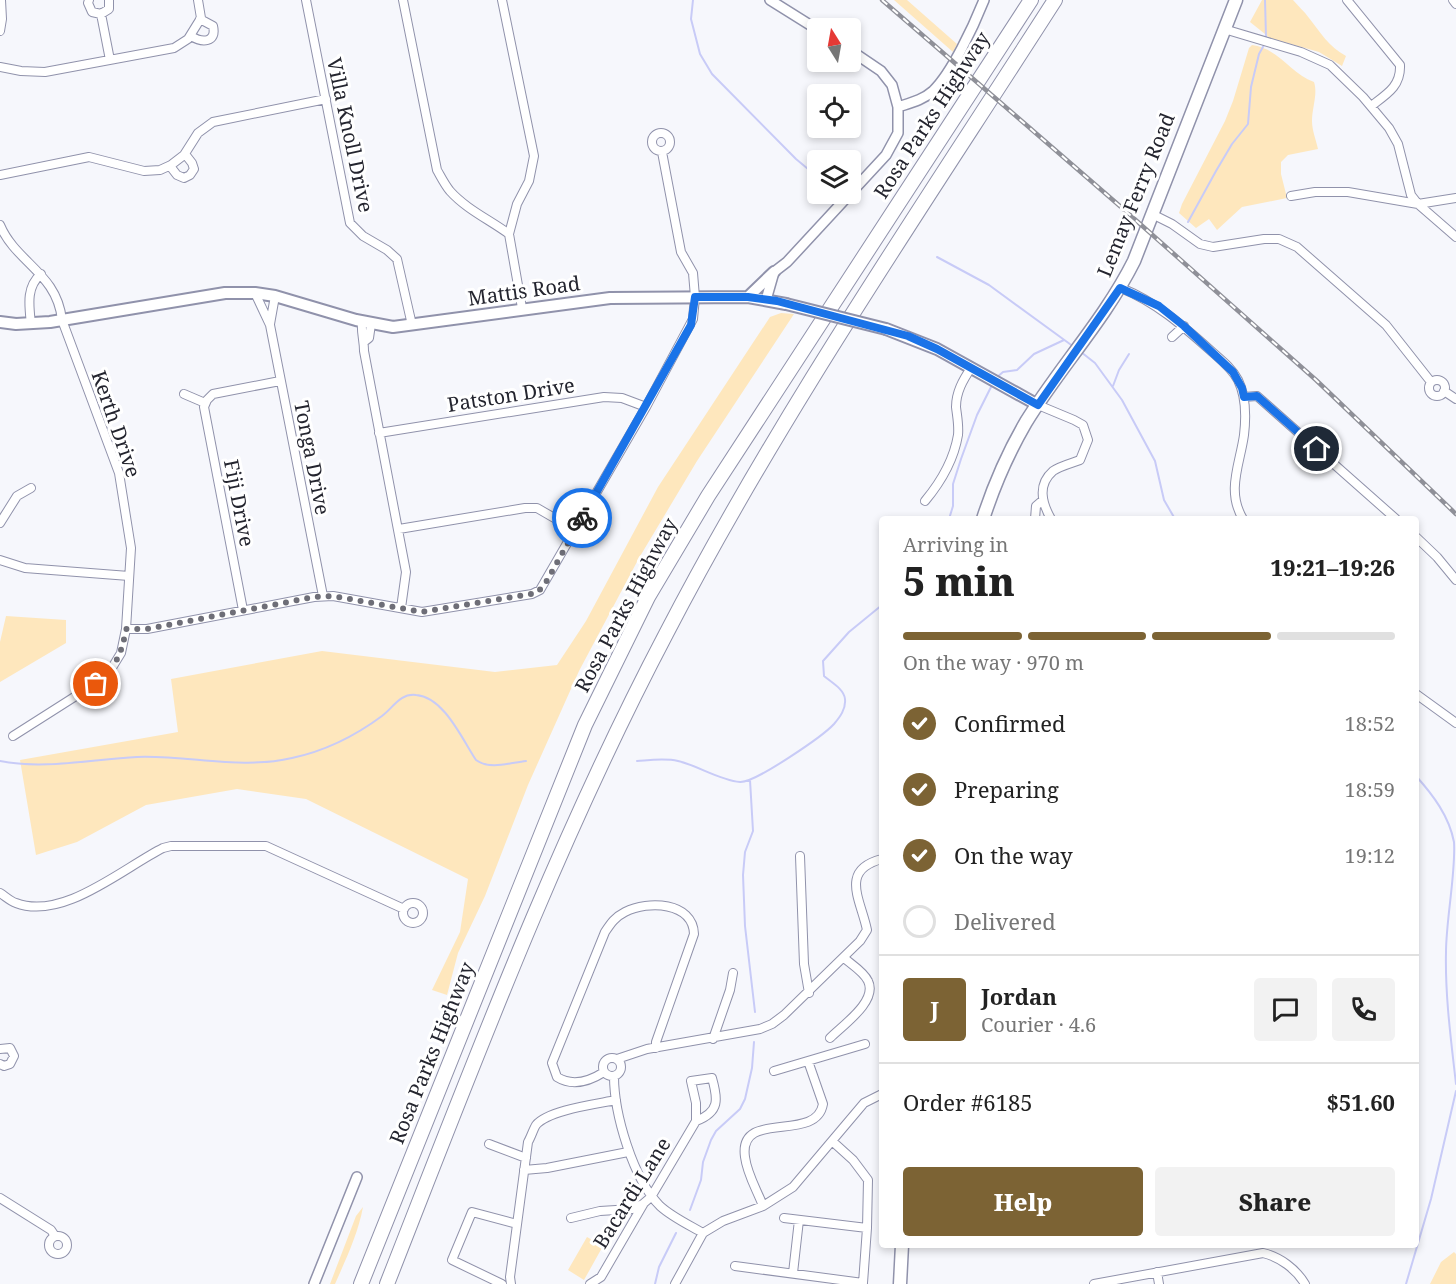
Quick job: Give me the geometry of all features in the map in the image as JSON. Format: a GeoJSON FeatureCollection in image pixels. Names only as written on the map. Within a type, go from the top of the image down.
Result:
{"type":"FeatureCollection","features":[{"type":"Feature","properties":{"kind":"highway","name":"Rosa Parks Highway"},"geometry":{"type":"LineString","coordinates":[[360,1284],[569,763],[613,665],[648,597],[728,463],[1031,0]]}},
{"type":"Feature","properties":{"kind":"highway","name":"Rosa Parks Highway"},"geometry":{"type":"LineString","coordinates":[[387,1284],[555,865],[603,760],[665,635],[725,523],[797,402],[1054,0]]}},
{"type":"Feature","properties":{"kind":"main road","name":"Lemay Ferry Road"},"geometry":{"type":"LineString","coordinates":[[984,516],[1002,469],[1017,439],[1038,405],[1120,288],[1134,261],[1236,0]]}},
{"type":"Feature","properties":{"kind":"main road"},"geometry":{"type":"LineString","coordinates":[[748,297],[774,272]]}},
{"type":"Feature","properties":{"kind":"main road","name":"Mattis Road"},"geometry":{"type":"LineString","coordinates":[[0,322],[31,324],[225,293],[276,296],[385,327],[412,326],[522,308],[610,298],[748,297],[886,329],[924,342],[1038,405]]}},
{"type":"Feature","properties":{"kind":"main road"},"geometry":{"type":"LineString","coordinates":[[900,1284],[902,1248]]}},
{"type":"Feature","properties":{"kind":"street"},"geometry":{"type":"LineString","coordinates":[[0,31],[1,0]]}},
{"type":"Feature","properties":{"kind":"street"},"geometry":{"type":"LineString","coordinates":[[89,0],[92,12],[101,15]]}},
{"type":"Feature","properties":{"kind":"street"},"geometry":{"type":"LineString","coordinates":[[101,15],[109,9],[109,0]]}},
{"type":"Feature","properties":{"kind":"street"},"geometry":{"type":"LineString","coordinates":[[0,67],[45,72],[174,48],[191,36],[200,19],[198,0]]}},
{"type":"Feature","properties":{"kind":"street","name":"Villa Knoll Drive"},"geometry":{"type":"LineString","coordinates":[[306,0],[350,223],[363,236],[387,250],[397,260],[412,326]]}},
{"type":"Feature","properties":{"kind":"street"},"geometry":{"type":"LineString","coordinates":[[404,0],[437,170],[448,190],[465,205],[509,234]]}},
{"type":"Feature","properties":{"kind":"street"},"geometry":{"type":"LineString","coordinates":[[502,0],[534,156],[529,181],[516,204],[509,234],[522,308]]}},
{"type":"Feature","properties":{"kind":"street"},"geometry":{"type":"LineString","coordinates":[[770,0],[807,23]]}},
{"type":"Feature","properties":{"kind":"street"},"geometry":{"type":"LineString","coordinates":[[898,107],[926,96],[939,84],[965,40],[984,0]]}},
{"type":"Feature","properties":{"kind":"street"},"geometry":{"type":"LineString","coordinates":[[1347,0],[1400,64],[1398,82],[1388,94],[1371,106]]}},
{"type":"Feature","properties":{"kind":"street"},"geometry":{"type":"LineString","coordinates":[[1453,0],[1456,4]]}},
{"type":"Feature","properties":{"kind":"street"},"geometry":{"type":"LineString","coordinates":[[101,15],[110,60]]}},
{"type":"Feature","properties":{"kind":"street"},"geometry":{"type":"LineString","coordinates":[[191,36],[206,42],[212,39],[213,26],[200,19]]}},
{"type":"Feature","properties":{"kind":"street"},"geometry":{"type":"LineString","coordinates":[[1224,29],[1301,52],[1330,65],[1371,106],[1389,128],[1398,144],[1411,195],[1418,204],[1456,237]]}},
{"type":"Feature","properties":{"kind":"street"},"geometry":{"type":"LineString","coordinates":[[766,300],[774,272],[787,262],[886,155],[898,133],[898,107],[895,92],[887,78],[861,57]]}},
{"type":"Feature","properties":{"kind":"street"},"geometry":{"type":"LineString","coordinates":[[0,175],[89,157],[144,171],[160,170],[170,166],[185,154],[198,132],[213,122],[326,99]]}},
{"type":"Feature","properties":{"kind":"street"},"geometry":{"type":"LineString","coordinates":[[126,629],[147,629],[323,596],[422,612],[537,593],[545,584],[691,325],[695,297],[693,273],[681,252],[662,152]]}},
{"type":"Feature","properties":{"kind":"street"},"geometry":{"type":"LineString","coordinates":[[170,166],[177,175],[184,178],[190,175],[194,170],[185,154]]}},
{"type":"Feature","properties":{"kind":"street"},"geometry":{"type":"LineString","coordinates":[[1291,196],[1315,192],[1348,192],[1418,204],[1456,198]]}},
{"type":"Feature","properties":{"kind":"street"},"geometry":{"type":"LineString","coordinates":[[1152,214],[1172,224],[1200,244],[1213,247],[1264,239],[1280,239],[1297,247],[1386,325],[1431,382]]}},
{"type":"Feature","properties":{"kind":"street","name":"Kerth Drive"},"geometry":{"type":"LineString","coordinates":[[0,225],[3,233],[20,254],[54,291],[61,308],[62,320],[119,473],[130,539],[126,629],[121,653],[110,671],[101,680],[13,736]]}},
{"type":"Feature","properties":{"kind":"street"},"geometry":{"type":"LineString","coordinates":[[31,324],[29,301],[32,282],[40,274]]}},
{"type":"Feature","properties":{"kind":"street"},"geometry":{"type":"LineString","coordinates":[[1120,288],[1159,306],[1184,326],[1233,372],[1242,388],[1244,436],[1234,488],[1235,503],[1242,516]]}},
{"type":"Feature","properties":{"kind":"street","name":"Tonga Drive"},"geometry":{"type":"LineString","coordinates":[[255,293],[270,325],[323,596]]}},
{"type":"Feature","properties":{"kind":"street","name":"Tonga Drive"},"geometry":{"type":"LineString","coordinates":[[270,325],[276,296]]}},
{"type":"Feature","properties":{"kind":"street"},"geometry":{"type":"LineString","coordinates":[[366,323],[369,338],[364,342],[364,351],[406,572],[401,608]]}},
{"type":"Feature","properties":{"kind":"street"},"geometry":{"type":"LineString","coordinates":[[1172,337],[1184,326]]}},
{"type":"Feature","properties":{"kind":"street"},"geometry":{"type":"LineString","coordinates":[[925,501],[936,487],[956,444],[957,399],[959,389],[971,368]]}},
{"type":"Feature","properties":{"kind":"street"},"geometry":{"type":"LineString","coordinates":[[184,394],[205,403],[213,394],[280,381]]}},
{"type":"Feature","properties":{"kind":"street"},"geometry":{"type":"LineString","coordinates":[[1442,381],[1445,386],[1441,395],[1432,395],[1429,389],[1431,382],[1442,381]]}},
{"type":"Feature","properties":{"kind":"street"},"geometry":{"type":"LineString","coordinates":[[1444,391],[1456,399]]}},
{"type":"Feature","properties":{"kind":"street"},"geometry":{"type":"LineString","coordinates":[[1244,397],[1257,396],[1393,516]]}},
{"type":"Feature","properties":{"kind":"street","name":"Patston Drive"},"geometry":{"type":"LineString","coordinates":[[380,432],[604,397],[622,398],[646,407]]}},
{"type":"Feature","properties":{"kind":"street","name":"Fiji Drive"},"geometry":{"type":"LineString","coordinates":[[205,403],[204,413],[243,610]]}},
{"type":"Feature","properties":{"kind":"street"},"geometry":{"type":"LineString","coordinates":[[1038,405],[1083,425],[1088,440],[1080,460],[1052,472],[1044,485],[1044,506],[1049,516]]}},
{"type":"Feature","properties":{"kind":"street"},"geometry":{"type":"LineString","coordinates":[[0,523],[17,496],[31,488]]}},
{"type":"Feature","properties":{"kind":"street"},"geometry":{"type":"LineString","coordinates":[[1035,516],[1036,506],[1043,500]]}},
{"type":"Feature","properties":{"kind":"street"},"geometry":{"type":"LineString","coordinates":[[399,530],[525,508],[537,508],[575,530]]}},
{"type":"Feature","properties":{"kind":"street"},"geometry":{"type":"LineString","coordinates":[[1419,540],[1456,580]]}},
{"type":"Feature","properties":{"kind":"street"},"geometry":{"type":"LineString","coordinates":[[0,560],[12,566],[25,568],[129,576]]}},
{"type":"Feature","properties":{"kind":"street"},"geometry":{"type":"LineString","coordinates":[[1419,696],[1456,723]]}},
{"type":"Feature","properties":{"kind":"street"},"geometry":{"type":"LineString","coordinates":[[0,893],[15,903],[50,905],[81,896],[163,848],[171,846],[266,846],[404,909]]}},
{"type":"Feature","properties":{"kind":"street"},"geometry":{"type":"LineString","coordinates":[[800,856],[804,964],[809,993]]}},
{"type":"Feature","properties":{"kind":"street"},"geometry":{"type":"LineString","coordinates":[[617,1059],[621,1068],[619,1073],[614,1076],[604,1072],[603,1065],[606,1060],[612,1058],[617,1059],[656,1048],[760,1029],[772,1024],[809,993],[860,941],[867,930],[855,880],[860,870],[870,862],[879,860]]}},
{"type":"Feature","properties":{"kind":"street"},"geometry":{"type":"LineString","coordinates":[[604,1072],[596,1077],[566,1083],[557,1077],[552,1063],[605,932],[614,919],[627,910],[656,905],[683,912],[694,924],[694,934],[656,1042],[656,1048]]}},
{"type":"Feature","properties":{"kind":"street"},"geometry":{"type":"LineString","coordinates":[[830,1038],[866,1003],[871,992],[868,980],[844,958]]}},
{"type":"Feature","properties":{"kind":"street"},"geometry":{"type":"LineString","coordinates":[[713,1038],[730,990],[733,973]]}},
{"type":"Feature","properties":{"kind":"street"},"geometry":{"type":"LineString","coordinates":[[774,1071],[865,1044]]}},
{"type":"Feature","properties":{"kind":"street"},"geometry":{"type":"LineString","coordinates":[[0,1048],[10,1048],[14,1056],[10,1064],[4,1066],[0,1064]]}},
{"type":"Feature","properties":{"kind":"street"},"geometry":{"type":"LineString","coordinates":[[763,1206],[745,1159],[746,1144],[752,1136],[768,1128],[808,1123],[816,1119],[823,1104],[808,1060]]}},
{"type":"Feature","properties":{"kind":"street"},"geometry":{"type":"LineString","coordinates":[[614,1076],[616,1100],[628,1152],[651,1197],[662,1208],[703,1233]]}},
{"type":"Feature","properties":{"kind":"street","name":"Bacardi Lane"},"geometry":{"type":"LineString","coordinates":[[593,1283],[601,1278],[644,1203],[651,1197],[696,1121],[696,1103],[691,1082],[712,1078],[717,1102],[713,1110],[704,1118],[696,1121]]}},
{"type":"Feature","properties":{"kind":"street"},"geometry":{"type":"LineString","coordinates":[[675,1284],[703,1233],[723,1221],[763,1206],[793,1187],[864,1103],[879,1096]]}},
{"type":"Feature","properties":{"kind":"street"},"geometry":{"type":"LineString","coordinates":[[511,1284],[510,1277],[528,1142],[536,1125],[564,1112],[616,1100]]}},
{"type":"Feature","properties":{"kind":"street"},"geometry":{"type":"LineString","coordinates":[[735,1266],[863,1282],[868,1180],[853,1160],[832,1141]]}},
{"type":"Feature","properties":{"kind":"street"},"geometry":{"type":"LineString","coordinates":[[489,1144],[526,1158]]}},
{"type":"Feature","properties":{"kind":"street"},"geometry":{"type":"LineString","coordinates":[[524,1170],[547,1168],[628,1152]]}},
{"type":"Feature","properties":{"kind":"street"},"geometry":{"type":"LineString","coordinates":[[314,1284],[357,1177]]}},
{"type":"Feature","properties":{"kind":"street"},"geometry":{"type":"LineString","coordinates":[[0,1198],[51,1230],[55,1236]]}},
{"type":"Feature","properties":{"kind":"street"},"geometry":{"type":"LineString","coordinates":[[571,1218],[600,1211],[632,1209],[644,1203]]}},
{"type":"Feature","properties":{"kind":"street"},"geometry":{"type":"LineString","coordinates":[[501,1284],[452,1260],[472,1212],[517,1224]]}},
{"type":"Feature","properties":{"kind":"street"},"geometry":{"type":"LineString","coordinates":[[784,1218],[867,1228]]}},
{"type":"Feature","properties":{"kind":"street"},"geometry":{"type":"LineString","coordinates":[[793,1274],[799,1220]]}},
{"type":"Feature","properties":{"kind":"street"},"geometry":{"type":"LineString","coordinates":[[1094,1284],[1263,1253],[1284,1262],[1305,1284]]}},
{"type":"Feature","properties":{"kind":"street"},"geometry":{"type":"LineString","coordinates":[[1157,1272],[1159,1284]]}},
{"type":"Feature","properties":{"kind":"shaded area"},"geometry":{"type":"Polygon","coordinates":[[[894,0],[907,0],[957,44],[953,52],[894,0]]]}},
{"type":"Feature","properties":{"kind":"shaded area"},"geometry":{"type":"Polygon","coordinates":[[[1262,0],[1293,0],[1330,44],[1346,56],[1342,66],[1319,52],[1270,38],[1250,22],[1262,0]]]}},
{"type":"Feature","properties":{"kind":"shaded area"},"geometry":{"type":"Polygon","coordinates":[[[1252,45],[1269,51],[1314,82],[1312,124],[1318,149],[1288,155],[1281,162],[1281,174],[1287,198],[1242,207],[1217,230],[1209,219],[1196,228],[1179,213],[1225,121],[1249,48],[1252,45]]]}},
{"type":"Feature","properties":{"kind":"shaded area"},"geometry":{"type":"Polygon","coordinates":[[[781,313],[794,314],[697,461],[639,558],[579,671],[528,785],[485,896],[458,953],[447,995],[432,990],[460,932],[468,879],[306,799],[237,789],[146,805],[77,842],[36,855],[20,760],[178,732],[171,679],[322,651],[495,672],[557,665],[586,621],[658,487],[770,317],[781,313]]]}},
{"type":"Feature","properties":{"kind":"shaded area"},"geometry":{"type":"Polygon","coordinates":[[[6,616],[66,620],[66,643],[0,682],[0,642],[6,616]]]}},
{"type":"Feature","properties":{"kind":"shaded area"},"geometry":{"type":"Polygon","coordinates":[[[363,1207],[358,1227],[335,1284],[330,1284],[356,1216],[363,1207]]]}},
{"type":"Feature","properties":{"kind":"shaded area"},"geometry":{"type":"Polygon","coordinates":[[[587,1237],[603,1246],[584,1280],[568,1270],[587,1237]]]}},
{"type":"Feature","properties":{"kind":"shaded area"},"geometry":{"type":"Polygon","coordinates":[[[1454,1252],[1456,1254],[1456,1284],[1430,1284],[1441,1262],[1454,1252]]]}},
{"type":"Feature","properties":{"kind":"waterway"},"geometry":{"type":"LineString","coordinates":[[693,0],[691,19],[700,54],[712,74],[807,168]]}},
{"type":"Feature","properties":{"kind":"waterway"},"geometry":{"type":"LineString","coordinates":[[1265,0],[1266,37]]}},
{"type":"Feature","properties":{"kind":"waterway"},"geometry":{"type":"LineString","coordinates":[[1188,222],[1232,144],[1248,124],[1251,87],[1259,54],[1264,45]]}},
{"type":"Feature","properties":{"kind":"waterway"},"geometry":{"type":"LineString","coordinates":[[937,257],[989,285],[1074,347]]}},
{"type":"Feature","properties":{"kind":"waterway"},"geometry":{"type":"LineString","coordinates":[[996,378],[1003,372],[1017,370],[1034,354],[1064,340]]}},
{"type":"Feature","properties":{"kind":"waterway"},"geometry":{"type":"LineString","coordinates":[[1081,352],[1095,363],[1122,400],[1155,461],[1164,500],[1173,516]]}},
{"type":"Feature","properties":{"kind":"waterway"},"geometry":{"type":"LineString","coordinates":[[1113,386],[1129,354]]}},
{"type":"Feature","properties":{"kind":"waterway"},"geometry":{"type":"LineString","coordinates":[[950,516],[953,506],[953,484],[961,459],[977,415],[993,383]]}},
{"type":"Feature","properties":{"kind":"waterway"},"geometry":{"type":"LineString","coordinates":[[637,761],[663,759],[678,761],[724,779],[740,782],[759,775],[788,758],[827,730],[840,716],[845,706],[844,695],[824,676],[823,661],[849,632],[879,607]]}},
{"type":"Feature","properties":{"kind":"waterway"},"geometry":{"type":"LineString","coordinates":[[0,761],[51,764],[156,757],[254,763],[292,758],[339,742],[372,723],[405,696],[410,695],[426,698],[444,711],[476,760],[481,763],[493,765],[526,761]]}},
{"type":"Feature","properties":{"kind":"waterway"},"geometry":{"type":"LineString","coordinates":[[750,780],[753,831],[745,852],[743,875],[745,926],[755,1012]]}},
{"type":"Feature","properties":{"kind":"waterway"},"geometry":{"type":"LineString","coordinates":[[1419,780],[1440,806],[1454,842],[1454,867],[1446,939],[1446,968],[1456,1084]]}},
{"type":"Feature","properties":{"kind":"waterway"},"geometry":{"type":"LineString","coordinates":[[690,1210],[701,1180],[703,1162],[711,1140],[716,1131],[740,1109],[745,1099],[752,1068],[754,1042]]}},
{"type":"Feature","properties":{"kind":"waterway"},"geometry":{"type":"LineString","coordinates":[[1419,1240],[1431,1199],[1456,1091]]}},
{"type":"Feature","properties":{"kind":"waterway"},"geometry":{"type":"LineString","coordinates":[[655,1284],[659,1267],[676,1233]]}},
{"type":"Feature","properties":{"kind":"waterway"},"geometry":{"type":"LineString","coordinates":[[1406,1284],[1417,1248]]}},
{"type":"Feature","properties":{"kind":"railway"},"geometry":{"type":"LineString","coordinates":[[882,0],[1316,380],[1456,514]]}},
{"type":"Feature","properties":{"kind":"way so far"},"geometry":{"type":"LineString","coordinates":[[96,684],[117,662],[126,629],[147,629],[314,597],[333,596],[422,612],[537,593],[545,584],[582,518]]}},
{"type":"Feature","properties":{"kind":"route"},"geometry":{"type":"LineString","coordinates":[[582,518],[691,325],[695,297],[748,297],[777,301],[886,329],[924,342],[1038,405],[1120,288],[1159,306],[1184,326],[1228,366],[1236,376],[1244,397],[1257,396],[1317,449]]}}]}
